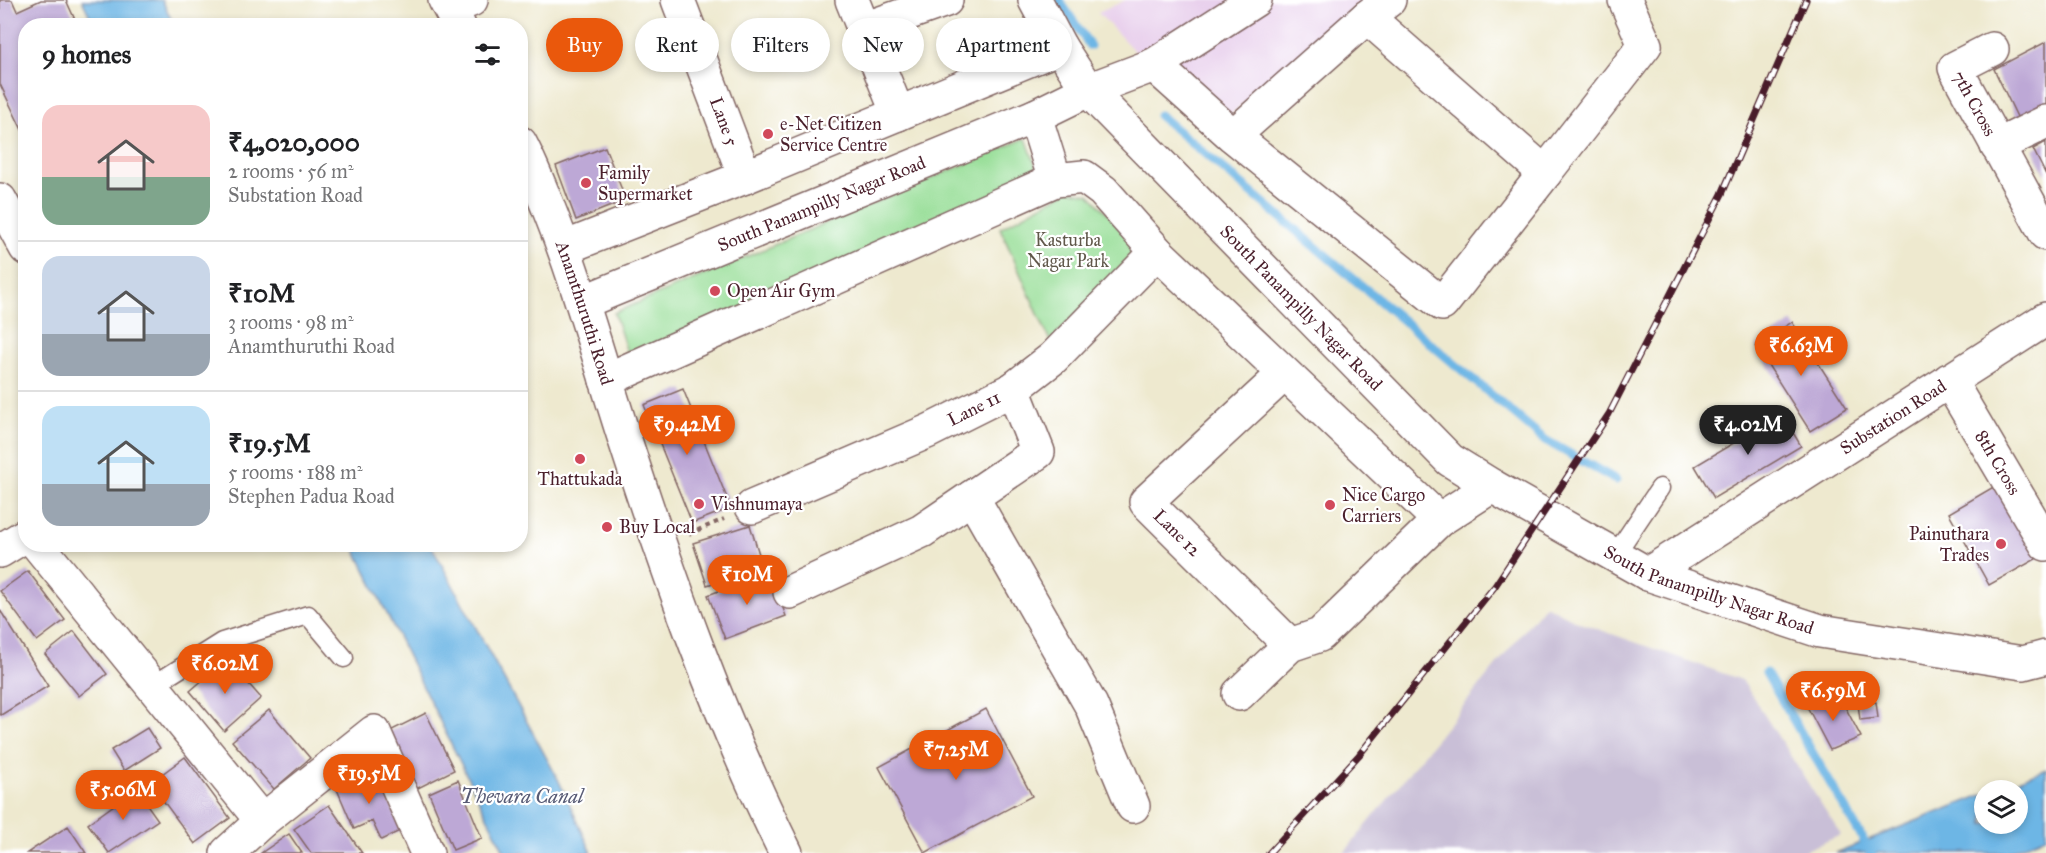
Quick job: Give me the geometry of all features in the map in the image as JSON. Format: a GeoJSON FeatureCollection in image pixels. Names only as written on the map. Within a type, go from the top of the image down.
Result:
{"type":"FeatureCollection","features":[{"type":"Feature","properties":{"kind":"street","name":"Lane 5"},"geometry":{"type":"LineString","coordinates":[[678,0],[745,177]]}},
{"type":"Feature","properties":{"kind":"street"},"geometry":{"type":"LineString","coordinates":[[898,114],[858,15],[946,0]]}},
{"type":"Feature","properties":{"kind":"street"},"geometry":{"type":"LineString","coordinates":[[1035,0],[1045,18]]}},
{"type":"Feature","properties":{"kind":"street"},"geometry":{"type":"LineString","coordinates":[[1072,65],[1088,90],[1154,64],[1255,0]]}},
{"type":"Feature","properties":{"kind":"street"},"geometry":{"type":"LineString","coordinates":[[1154,64],[1233,136],[1442,304],[1645,45],[1625,0]]}},
{"type":"Feature","properties":{"kind":"street"},"geometry":{"type":"LineString","coordinates":[[1233,136],[1378,8],[1545,173]]}},
{"type":"Feature","properties":{"kind":"street","name":"7th Cross"},"geometry":{"type":"LineString","coordinates":[[1992,49],[1955,68],[2046,234]]}},
{"type":"Feature","properties":{"kind":"street"},"geometry":{"type":"LineString","coordinates":[[564,248],[745,177],[1000,72]]}},
{"type":"Feature","properties":{"kind":"street","name":"South Panampilly Nagar Road"},"geometry":{"type":"LineString","coordinates":[[583,302],[1035,116],[1088,90],[1450,460],[1492,486],[1648,574],[1820,631],[2024,663],[2046,657]]}},
{"type":"Feature","properties":{"kind":"street"},"geometry":{"type":"LineString","coordinates":[[1035,116],[1055,180]]}},
{"type":"Feature","properties":{"kind":"street","name":"7th Cross"},"geometry":{"type":"LineString","coordinates":[[1997,146],[2046,122]]}},
{"type":"Feature","properties":{"kind":"street","name":"Anamthuruthi Road"},"geometry":{"type":"LineString","coordinates":[[528,162],[564,248],[583,302],[659,547],[736,747],[786,853]]}},
{"type":"Feature","properties":{"kind":"street"},"geometry":{"type":"LineString","coordinates":[[606,380],[1055,180],[1084,177],[1103,191],[1156,252],[1439,520]]}},
{"type":"Feature","properties":{"kind":"street"},"geometry":{"type":"LineString","coordinates":[[0,200],[18,233]]}},
{"type":"Feature","properties":{"kind":"street","name":"Lane 11"},"geometry":{"type":"LineString","coordinates":[[752,507],[929,432],[1013,389],[1053,358],[1156,252]]}},
{"type":"Feature","properties":{"kind":"street","name":"Substation Road"},"geometry":{"type":"LineString","coordinates":[[1648,574],[2046,319]]}},
{"type":"Feature","properties":{"kind":"street","name":"Lane 12"},"geometry":{"type":"LineString","coordinates":[[1284,374],[1146,501],[1290,645]]}},
{"type":"Feature","properties":{"kind":"street","name":"8th Cross"},"geometry":{"type":"LineString","coordinates":[[1949,380],[2046,544]]}},
{"type":"Feature","properties":{"kind":"street"},"geometry":{"type":"LineString","coordinates":[[790,592],[922,531],[1038,452],[1013,389]]}},
{"type":"Feature","properties":{"kind":"street"},"geometry":{"type":"LineString","coordinates":[[1239,694],[1290,645],[1320,635],[1439,520],[1492,486]]}},
{"type":"Feature","properties":{"kind":"street"},"geometry":{"type":"LineString","coordinates":[[972,497],[1091,705],[1133,806]]}},
{"type":"Feature","properties":{"kind":"street"},"geometry":{"type":"LineString","coordinates":[[0,551],[18,540]]}},
{"type":"Feature","properties":{"kind":"street"},"geometry":{"type":"LineString","coordinates":[[43,552],[261,821]]}},
{"type":"Feature","properties":{"kind":"street"},"geometry":{"type":"LineString","coordinates":[[227,853],[261,821],[374,732],[427,853]]}},
{"type":"Feature","properties":{"kind":"lane"},"geometry":{"type":"LineString","coordinates":[[1615,555],[1660,488]]}},
{"type":"Feature","properties":{"kind":"lane"},"geometry":{"type":"LineString","coordinates":[[152,686],[222,642],[308,615],[344,658]]}},
{"type":"Feature","properties":{"kind":"path"},"geometry":{"type":"LineString","coordinates":[[659,547],[752,507]]}},
{"type":"Feature","properties":{"kind":"shaded area"},"geometry":{"type":"Polygon","coordinates":[[[1126,0],[1363,0],[1211,131],[1098,13],[1126,0]]]}},
{"type":"Feature","properties":{"kind":"shaded area"},"geometry":{"type":"Polygon","coordinates":[[[1545,605],[1578,622],[1742,680],[1841,835],[1799,853],[1344,853],[1545,605]]]}},
{"type":"Feature","properties":{"kind":"green space"},"geometry":{"type":"Polygon","coordinates":[[[1026,138],[1039,175],[629,358],[614,313],[1026,138]]]}},
{"type":"Feature","properties":{"kind":"green space","name":"Kasturba Nagar Park"},"geometry":{"type":"Polygon","coordinates":[[[1069,190],[1089,194],[1144,251],[1050,341],[1000,228],[1069,190]]]}},
{"type":"Feature","properties":{"kind":"water"},"geometry":{"type":"Polygon","coordinates":[[[82,0],[162,0],[171,18],[91,18],[82,0]]]}},
{"type":"Feature","properties":{"kind":"water","name":"Thevara Canal"},"geometry":{"type":"Polygon","coordinates":[[[356,552],[435,552],[558,779],[592,853],[505,853],[356,552]]]}},
{"type":"Feature","properties":{"kind":"water"},"geometry":{"type":"Polygon","coordinates":[[[2046,769],[2046,836],[2007,853],[1835,853],[1974,798],[1974,834],[2028,834],[2028,780],[2018,780],[2046,769]]]}},
{"type":"Feature","properties":{"kind":"building"},"geometry":{"type":"Polygon","coordinates":[[[0,0],[12,0],[17,11],[41,0],[66,0],[74,18],[18,18],[18,121],[0,84],[0,0]]]}},
{"type":"Feature","properties":{"kind":"building"},"geometry":{"type":"Polygon","coordinates":[[[2046,42],[2046,112],[2021,125],[1994,69],[2046,42]]]}},
{"type":"Feature","properties":{"kind":"building"},"geometry":{"type":"Polygon","coordinates":[[[2046,142],[2046,175],[2033,149],[2046,142]]]}},
{"type":"Feature","properties":{"kind":"building"},"geometry":{"type":"Polygon","coordinates":[[[605,147],[626,200],[576,220],[556,166],[605,147]]]}},
{"type":"Feature","properties":{"kind":"building"},"geometry":{"type":"Polygon","coordinates":[[[1792,322],[1847,408],[1810,431],[1756,346],[1792,322]]]}},
{"type":"Feature","properties":{"kind":"building"},"geometry":{"type":"Polygon","coordinates":[[[683,389],[731,508],[692,523],[644,405],[683,389]]]}},
{"type":"Feature","properties":{"kind":"building"},"geometry":{"type":"Polygon","coordinates":[[[1782,414],[1801,446],[1714,498],[1695,466],[1782,414]]]}},
{"type":"Feature","properties":{"kind":"building"},"geometry":{"type":"Polygon","coordinates":[[[2002,482],[2043,555],[1989,585],[1949,513],[2002,482]]]}},
{"type":"Feature","properties":{"kind":"building"},"geometry":{"type":"Polygon","coordinates":[[[750,525],[763,567],[707,585],[693,543],[750,525]]]}},
{"type":"Feature","properties":{"kind":"building"},"geometry":{"type":"Polygon","coordinates":[[[28,571],[65,620],[37,641],[0,591],[28,571]]]}},
{"type":"Feature","properties":{"kind":"building"},"geometry":{"type":"Polygon","coordinates":[[[769,572],[786,616],[725,639],[708,595],[769,572]]]}},
{"type":"Feature","properties":{"kind":"building"},"geometry":{"type":"Polygon","coordinates":[[[0,610],[48,686],[1,715],[0,714],[0,610]]]}},
{"type":"Feature","properties":{"kind":"building"},"geometry":{"type":"Polygon","coordinates":[[[74,631],[107,674],[79,696],[45,654],[74,631]]]}},
{"type":"Feature","properties":{"kind":"building"},"geometry":{"type":"Polygon","coordinates":[[[227,659],[261,698],[224,731],[190,691],[227,659]]]}},
{"type":"Feature","properties":{"kind":"building"},"geometry":{"type":"Polygon","coordinates":[[[1802,697],[1843,703],[1861,737],[1830,750],[1802,697]]]}},
{"type":"Feature","properties":{"kind":"building"},"geometry":{"type":"Polygon","coordinates":[[[1876,702],[1878,718],[1860,720],[1858,704],[1876,702]]]}},
{"type":"Feature","properties":{"kind":"building"},"geometry":{"type":"Polygon","coordinates":[[[986,709],[1032,796],[925,853],[879,767],[986,709]]]}},
{"type":"Feature","properties":{"kind":"building"},"geometry":{"type":"Polygon","coordinates":[[[269,710],[310,758],[274,789],[232,741],[269,710]]]}},
{"type":"Feature","properties":{"kind":"building"},"geometry":{"type":"Polygon","coordinates":[[[426,713],[454,770],[416,789],[388,732],[426,713]]]}},
{"type":"Feature","properties":{"kind":"building"},"geometry":{"type":"Polygon","coordinates":[[[147,728],[160,748],[124,771],[111,750],[147,728]]]}},
{"type":"Feature","properties":{"kind":"building"},"geometry":{"type":"Polygon","coordinates":[[[185,757],[230,818],[195,844],[150,783],[185,757]]]}},
{"type":"Feature","properties":{"kind":"building"},"geometry":{"type":"Polygon","coordinates":[[[376,770],[402,830],[381,840],[372,821],[354,829],[336,787],[376,770]]]}},
{"type":"Feature","properties":{"kind":"building"},"geometry":{"type":"Polygon","coordinates":[[[458,780],[482,838],[453,850],[429,793],[458,780]]]}},
{"type":"Feature","properties":{"kind":"building"},"geometry":{"type":"Polygon","coordinates":[[[136,789],[158,820],[109,853],[88,824],[136,789]]]}},
{"type":"Feature","properties":{"kind":"building"},"geometry":{"type":"Polygon","coordinates":[[[329,805],[362,853],[311,853],[294,829],[329,805]]]}},
{"type":"Feature","properties":{"kind":"building"},"geometry":{"type":"Polygon","coordinates":[[[68,826],[86,853],[27,853],[68,826]]]}},
{"type":"Feature","properties":{"kind":"building"},"geometry":{"type":"Polygon","coordinates":[[[289,834],[302,853],[261,853],[289,834]]]}},
{"type":"Feature","properties":{"kind":"waterway"},"geometry":{"type":"LineString","coordinates":[[1059,0],[1090,46]]}},
{"type":"Feature","properties":{"kind":"waterway"},"geometry":{"type":"LineString","coordinates":[[1159,115],[1545,440],[1616,480]]}},
{"type":"Feature","properties":{"kind":"waterway"},"geometry":{"type":"LineString","coordinates":[[1766,673],[1871,853]]}},
{"type":"Feature","properties":{"kind":"railway"},"geometry":{"type":"LineString","coordinates":[[1269,853],[1359,755],[1495,586],[1609,414],[1722,194],[1806,0]]}},
{"type":"Feature","properties":{"kind":"place","name":"e-Net Citizen Service Centre"},"geometry":{"type":"Point","coordinates":[768,134]}},
{"type":"Feature","properties":{"kind":"place","name":"Family Supermarket"},"geometry":{"type":"Point","coordinates":[586,183]}},
{"type":"Feature","properties":{"kind":"place","name":"Open Air Gym"},"geometry":{"type":"Point","coordinates":[715,291]}},
{"type":"Feature","properties":{"kind":"place","name":"Thattukada"},"geometry":{"type":"Point","coordinates":[580,459]}},
{"type":"Feature","properties":{"kind":"place","name":"Vishnumaya"},"geometry":{"type":"Point","coordinates":[699,504]}},
{"type":"Feature","properties":{"kind":"place","name":"Nice Cargo Carriers"},"geometry":{"type":"Point","coordinates":[1330,505]}},
{"type":"Feature","properties":{"kind":"place","name":"Buy Local"},"geometry":{"type":"Point","coordinates":[607,527]}},
{"type":"Feature","properties":{"kind":"place","name":"Painuthara Trades"},"geometry":{"type":"Point","coordinates":[2001,544]}}]}
